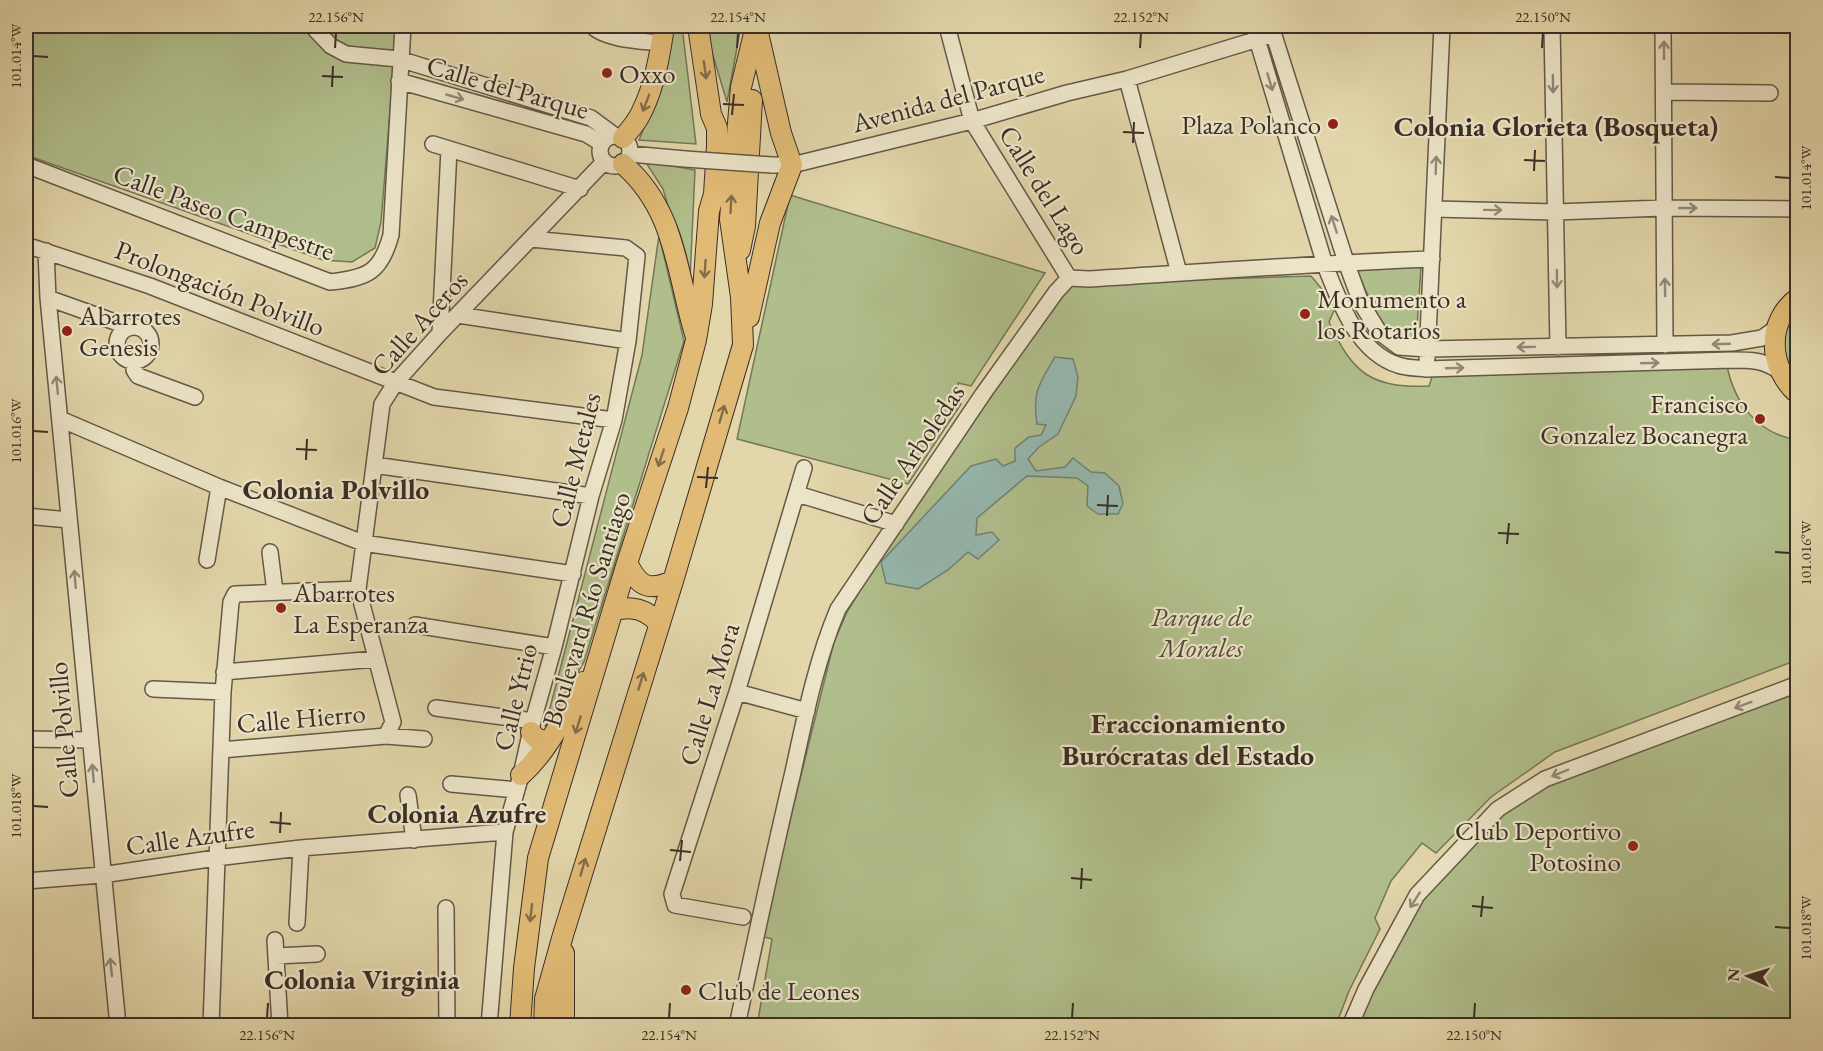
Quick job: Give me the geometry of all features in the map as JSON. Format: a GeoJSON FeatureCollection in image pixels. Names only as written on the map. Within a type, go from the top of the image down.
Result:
{"type":"FeatureCollection","features":[{"type":"Feature","properties":{"kind":"main road","name":"Boulevard Río Santiago"},"geometry":{"type":"LineString","coordinates":[[520,1026],[524,969],[538,858],[627,563],[678,408],[696,340],[702,304],[709,210],[714,194],[717,146],[717,128],[711,114],[698,26]]}},
{"type":"Feature","properties":{"kind":"main road"},"geometry":{"type":"LineString","coordinates":[[742,345],[737,262],[745,226],[753,87],[751,51],[756,26]]}},
{"type":"Feature","properties":{"kind":"main road"},"geometry":{"type":"LineString","coordinates":[[544,1026],[545,999],[563,935],[673,581],[742,345],[770,223],[792,165],[781,132],[756,26]]}},
{"type":"Feature","properties":{"kind":"main road"},"geometry":{"type":"LineString","coordinates":[[663,34],[657,67],[642,114],[616,149],[646,187],[661,212],[670,236],[696,340]]}},
{"type":"Feature","properties":{"kind":"main road"},"geometry":{"type":"LineString","coordinates":[[1797,298],[1781,317],[1776,328],[1774,353],[1779,371],[1797,394]]}},
{"type":"Feature","properties":{"kind":"main road"},"geometry":{"type":"LineString","coordinates":[[627,563],[636,579],[646,586],[660,586],[673,581]]}},
{"type":"Feature","properties":{"kind":"main road"},"geometry":{"type":"LineString","coordinates":[[613,611],[625,607],[638,610],[651,614],[659,624]]}},
{"type":"Feature","properties":{"kind":"main road"},"geometry":{"type":"LineString","coordinates":[[519,783],[550,740],[602,648]]}},
{"type":"Feature","properties":{"kind":"main road"},"geometry":{"type":"LineString","coordinates":[[532,726],[535,739],[550,740]]}},
{"type":"Feature","properties":{"kind":"main road"},"geometry":{"type":"LineString","coordinates":[[563,935],[564,1026]]}},
{"type":"Feature","properties":{"kind":"street","name":"Calle del Parque"},"geometry":{"type":"LineString","coordinates":[[312,26],[331,46],[346,54],[399,59],[591,118],[616,149]]}},
{"type":"Feature","properties":{"kind":"street","name":"Calle Paseo Campestre"},"geometry":{"type":"LineString","coordinates":[[26,165],[330,282],[351,280],[371,272],[385,255],[391,235],[399,59],[403,26]]}},
{"type":"Feature","properties":{"kind":"street"},"geometry":{"type":"LineString","coordinates":[[592,26],[596,30],[625,39],[663,34]]}},
{"type":"Feature","properties":{"kind":"street","name":"Calle del Lago"},"geometry":{"type":"LineString","coordinates":[[947,26],[972,121],[1069,278]]}},
{"type":"Feature","properties":{"kind":"street"},"geometry":{"type":"LineString","coordinates":[[1426,369],[1442,26]]}},
{"type":"Feature","properties":{"kind":"street"},"geometry":{"type":"LineString","coordinates":[[1552,26],[1558,347]]}},
{"type":"Feature","properties":{"kind":"street"},"geometry":{"type":"LineString","coordinates":[[1664,26],[1665,345]]}},
{"type":"Feature","properties":{"kind":"street"},"geometry":{"type":"LineString","coordinates":[[1272,30],[1361,303],[1379,332],[1399,347],[1428,349],[1732,343],[1762,338],[1776,328]]}},
{"type":"Feature","properties":{"kind":"street","name":"Avenida del Parque"},"geometry":{"type":"LineString","coordinates":[[616,149],[685,159],[792,165],[972,121],[1067,93],[1127,80],[1256,33],[1272,30]]}},
{"type":"Feature","properties":{"kind":"street"},"geometry":{"type":"LineString","coordinates":[[1256,33],[1325,265],[1340,302],[1366,346],[1396,365],[1426,369],[1750,360],[1769,363],[1779,371]]}},
{"type":"Feature","properties":{"kind":"street"},"geometry":{"type":"LineString","coordinates":[[1127,80],[1179,273]]}},
{"type":"Feature","properties":{"kind":"street","name":"Calle del Parque"},"geometry":{"type":"LineString","coordinates":[[399,81],[586,134],[616,149]]}},
{"type":"Feature","properties":{"kind":"street"},"geometry":{"type":"LineString","coordinates":[[485,106],[490,88]]}},
{"type":"Feature","properties":{"kind":"street"},"geometry":{"type":"LineString","coordinates":[[1664,92],[1770,93]]}},
{"type":"Feature","properties":{"kind":"street"},"geometry":{"type":"LineString","coordinates":[[433,144],[580,189]]}},
{"type":"Feature","properties":{"kind":"street"},"geometry":{"type":"LineString","coordinates":[[440,333],[449,149]]}},
{"type":"Feature","properties":{"kind":"street","name":"Calle Aceros"},"geometry":{"type":"LineString","coordinates":[[386,736],[393,722],[358,589],[382,404],[396,382],[440,333],[616,149]]}},
{"type":"Feature","properties":{"kind":"street"},"geometry":{"type":"LineString","coordinates":[[1434,209],[1556,212],[1663,208],[1797,209]]}},
{"type":"Feature","properties":{"kind":"street","name":"Calle Metales"},"geometry":{"type":"LineString","coordinates":[[531,240],[627,248],[637,256],[628,341],[614,420],[591,496],[573,574]]}},
{"type":"Feature","properties":{"kind":"street","name":"Prolongación Polvillo"},"geometry":{"type":"LineString","coordinates":[[26,245],[150,286],[434,397],[614,420]]}},
{"type":"Feature","properties":{"kind":"street","name":"Calle Polvillo"},"geometry":{"type":"LineString","coordinates":[[46,251],[48,298],[118,1026]]}},
{"type":"Feature","properties":{"kind":"street"},"geometry":{"type":"LineString","coordinates":[[1069,278],[1089,279],[1346,262],[1432,259]]}},
{"type":"Feature","properties":{"kind":"street","name":"Calle Arboledas"},"geometry":{"type":"LineString","coordinates":[[737,1026],[759,919],[826,636],[838,609],[983,394],[1056,292],[1069,278]]}},
{"type":"Feature","properties":{"kind":"street"},"geometry":{"type":"LineString","coordinates":[[48,298],[129,327],[141,328],[149,336],[151,342],[149,354],[135,362],[125,359],[118,351],[120,334],[129,327]]}},
{"type":"Feature","properties":{"kind":"street"},"geometry":{"type":"LineString","coordinates":[[458,315],[628,341]]}},
{"type":"Feature","properties":{"kind":"street"},"geometry":{"type":"LineString","coordinates":[[135,362],[134,370],[138,376],[195,397]]}},
{"type":"Feature","properties":{"kind":"street"},"geometry":{"type":"LineString","coordinates":[[60,419],[219,487],[363,543],[573,574]]}},
{"type":"Feature","properties":{"kind":"street"},"geometry":{"type":"LineString","coordinates":[[374,465],[591,496]]}},
{"type":"Feature","properties":{"kind":"street","name":"Calle La Mora"},"geometry":{"type":"LineString","coordinates":[[743,916],[675,905],[672,894],[737,692],[804,468]]}},
{"type":"Feature","properties":{"kind":"street"},"geometry":{"type":"LineString","coordinates":[[207,560],[219,487]]}},
{"type":"Feature","properties":{"kind":"street"},"geometry":{"type":"LineString","coordinates":[[796,498],[804,496],[896,524]]}},
{"type":"Feature","properties":{"kind":"street"},"geometry":{"type":"LineString","coordinates":[[26,516],[69,520]]}},
{"type":"Feature","properties":{"kind":"street"},"geometry":{"type":"LineString","coordinates":[[270,552],[275,592]]}},
{"type":"Feature","properties":{"kind":"street","name":"Calle Ytrio"},"geometry":{"type":"LineString","coordinates":[[489,1026],[505,832],[573,574]]}},
{"type":"Feature","properties":{"kind":"street"},"geometry":{"type":"LineString","coordinates":[[211,1026],[223,692],[231,602],[235,594],[358,589]]}},
{"type":"Feature","properties":{"kind":"street"},"geometry":{"type":"LineString","coordinates":[[415,626],[554,647]]}},
{"type":"Feature","properties":{"kind":"street"},"geometry":{"type":"LineString","coordinates":[[224,672],[376,659]]}},
{"type":"Feature","properties":{"kind":"street"},"geometry":{"type":"LineString","coordinates":[[1350,1026],[1366,989],[1417,895],[1498,809],[1545,780],[1600,757],[1797,684]]}},
{"type":"Feature","properties":{"kind":"street"},"geometry":{"type":"LineString","coordinates":[[153,689],[223,692]]}},
{"type":"Feature","properties":{"kind":"street"},"geometry":{"type":"LineString","coordinates":[[737,692],[807,711]]}},
{"type":"Feature","properties":{"kind":"street"},"geometry":{"type":"LineString","coordinates":[[436,708],[532,726]]}},
{"type":"Feature","properties":{"kind":"street","name":"Calle Hierro"},"geometry":{"type":"LineString","coordinates":[[221,750],[386,736],[424,739]]}},
{"type":"Feature","properties":{"kind":"street"},"geometry":{"type":"LineString","coordinates":[[26,739],[90,740]]}},
{"type":"Feature","properties":{"kind":"street"},"geometry":{"type":"LineString","coordinates":[[451,784],[519,783]]}},
{"type":"Feature","properties":{"kind":"street"},"geometry":{"type":"LineString","coordinates":[[408,795],[414,840]]}},
{"type":"Feature","properties":{"kind":"street","name":"Calle Azufre"},"geometry":{"type":"LineString","coordinates":[[26,880],[102,875],[216,858],[301,849],[505,832]]}},
{"type":"Feature","properties":{"kind":"street"},"geometry":{"type":"LineString","coordinates":[[297,923],[301,849]]}},
{"type":"Feature","properties":{"kind":"street"},"geometry":{"type":"LineString","coordinates":[[446,908],[447,1026]]}},
{"type":"Feature","properties":{"kind":"street"},"geometry":{"type":"LineString","coordinates":[[275,940],[280,1026]]}},
{"type":"Feature","properties":{"kind":"street"},"geometry":{"type":"LineString","coordinates":[[276,956],[317,954]]}},
{"type":"Feature","properties":{"kind":"green space"},"geometry":{"type":"Polygon","coordinates":[[[26,26],[397,26],[381,222],[375,248],[352,262],[323,260],[26,155],[26,26]]]}},
{"type":"Feature","properties":{"kind":"green space"},"geometry":{"type":"Polygon","coordinates":[[[673,26],[682,26],[696,144],[639,140],[647,120],[673,26]]]}},
{"type":"Feature","properties":{"kind":"green space"},"geometry":{"type":"Polygon","coordinates":[[[704,26],[741,26],[727,102],[704,26]]]}},
{"type":"Feature","properties":{"kind":"green space"},"geometry":{"type":"Polygon","coordinates":[[[645,161],[695,170],[690,280],[663,189],[645,161]]]}},
{"type":"Feature","properties":{"kind":"green space"},"geometry":{"type":"Polygon","coordinates":[[[790,195],[1045,273],[971,386],[958,383],[961,404],[908,484],[737,439],[790,195]]]}},
{"type":"Feature","properties":{"kind":"green space"},"geometry":{"type":"Polygon","coordinates":[[[659,235],[684,341],[584,662],[545,727],[642,355],[659,235]]]}},
{"type":"Feature","properties":{"kind":"green space"},"geometry":{"type":"Polygon","coordinates":[[[1421,266],[1416,344],[1405,343],[1386,328],[1378,316],[1356,268],[1421,266]]]}},
{"type":"Feature","properties":{"kind":"green space","name":"Parque de Morales"},"geometry":{"type":"Polygon","coordinates":[[[1311,276],[1336,306],[1329,322],[1356,366],[1378,380],[1392,384],[1429,386],[1433,374],[1727,366],[1736,393],[1750,415],[1770,431],[1797,440],[1797,660],[1555,752],[1491,797],[1436,853],[1422,843],[1391,881],[1375,918],[1380,929],[1349,991],[1336,1025],[757,1026],[772,939],[764,937],[779,864],[834,642],[847,612],[875,566],[1068,284],[1311,276]]]}},
{"type":"Feature","properties":{"kind":"green space"},"geometry":{"type":"Polygon","coordinates":[[[1797,305],[1797,383],[1781,354],[1782,337],[1797,305]]]}},
{"type":"Feature","properties":{"kind":"green space","name":"Club Deportivo Potosino"},"geometry":{"type":"Polygon","coordinates":[[[1797,695],[1797,1025],[1356,1026],[1369,995],[1419,904],[1449,866],[1516,802],[1565,778],[1797,695]]]}},
{"type":"Feature","properties":{"kind":"water"},"geometry":{"type":"Polygon","coordinates":[[[1055,357],[1073,359],[1078,377],[1076,396],[1058,434],[1039,447],[1028,459],[1036,471],[1065,467],[1073,458],[1091,472],[1105,473],[1119,486],[1123,504],[1118,514],[1098,514],[1087,506],[1088,486],[1077,478],[1027,476],[977,518],[976,535],[992,532],[999,540],[978,559],[968,552],[948,570],[918,589],[886,583],[881,562],[971,466],[996,459],[1003,466],[1015,461],[1015,448],[1029,437],[1041,435],[1046,425],[1037,424],[1036,396],[1055,357]]]}},
{"type":"Feature","properties":{"kind":"place","name":"Oxxo"},"geometry":{"type":"Point","coordinates":[607,73]}},
{"type":"Feature","properties":{"kind":"place","name":"Plaza Polanco"},"geometry":{"type":"Point","coordinates":[1333,124]}},
{"type":"Feature","properties":{"kind":"place","name":"Monumento a los Rotarios"},"geometry":{"type":"Point","coordinates":[1305,314]}},
{"type":"Feature","properties":{"kind":"place","name":"Abarrotes Genesis"},"geometry":{"type":"Point","coordinates":[67,331]}},
{"type":"Feature","properties":{"kind":"place","name":"Francisco Gonzalez Bocanegra"},"geometry":{"type":"Point","coordinates":[1760,419]}},
{"type":"Feature","properties":{"kind":"place","name":"Abarrotes La Esperanza"},"geometry":{"type":"Point","coordinates":[281,608]}},
{"type":"Feature","properties":{"kind":"place","name":"Club Deportivo Potosino"},"geometry":{"type":"Point","coordinates":[1633,846]}},
{"type":"Feature","properties":{"kind":"place","name":"Club de Leones"},"geometry":{"type":"Point","coordinates":[686,990]}},
{"type":"Feature","properties":{"kind":"district","name":"Colonia Glorieta (Bosqueta)"},"geometry":{"type":"Point","coordinates":[1556,126]}},
{"type":"Feature","properties":{"kind":"district","name":"Colonia Polvillo"},"geometry":{"type":"Point","coordinates":[336,489]}},
{"type":"Feature","properties":{"kind":"district","name":"Fraccionamiento Burócratas del Estado"},"geometry":{"type":"Point","coordinates":[1188,739]}},
{"type":"Feature","properties":{"kind":"district","name":"Colonia Azufre"},"geometry":{"type":"Point","coordinates":[457,813]}},
{"type":"Feature","properties":{"kind":"district","name":"Colonia Virginia"},"geometry":{"type":"Point","coordinates":[362,979]}}]}
